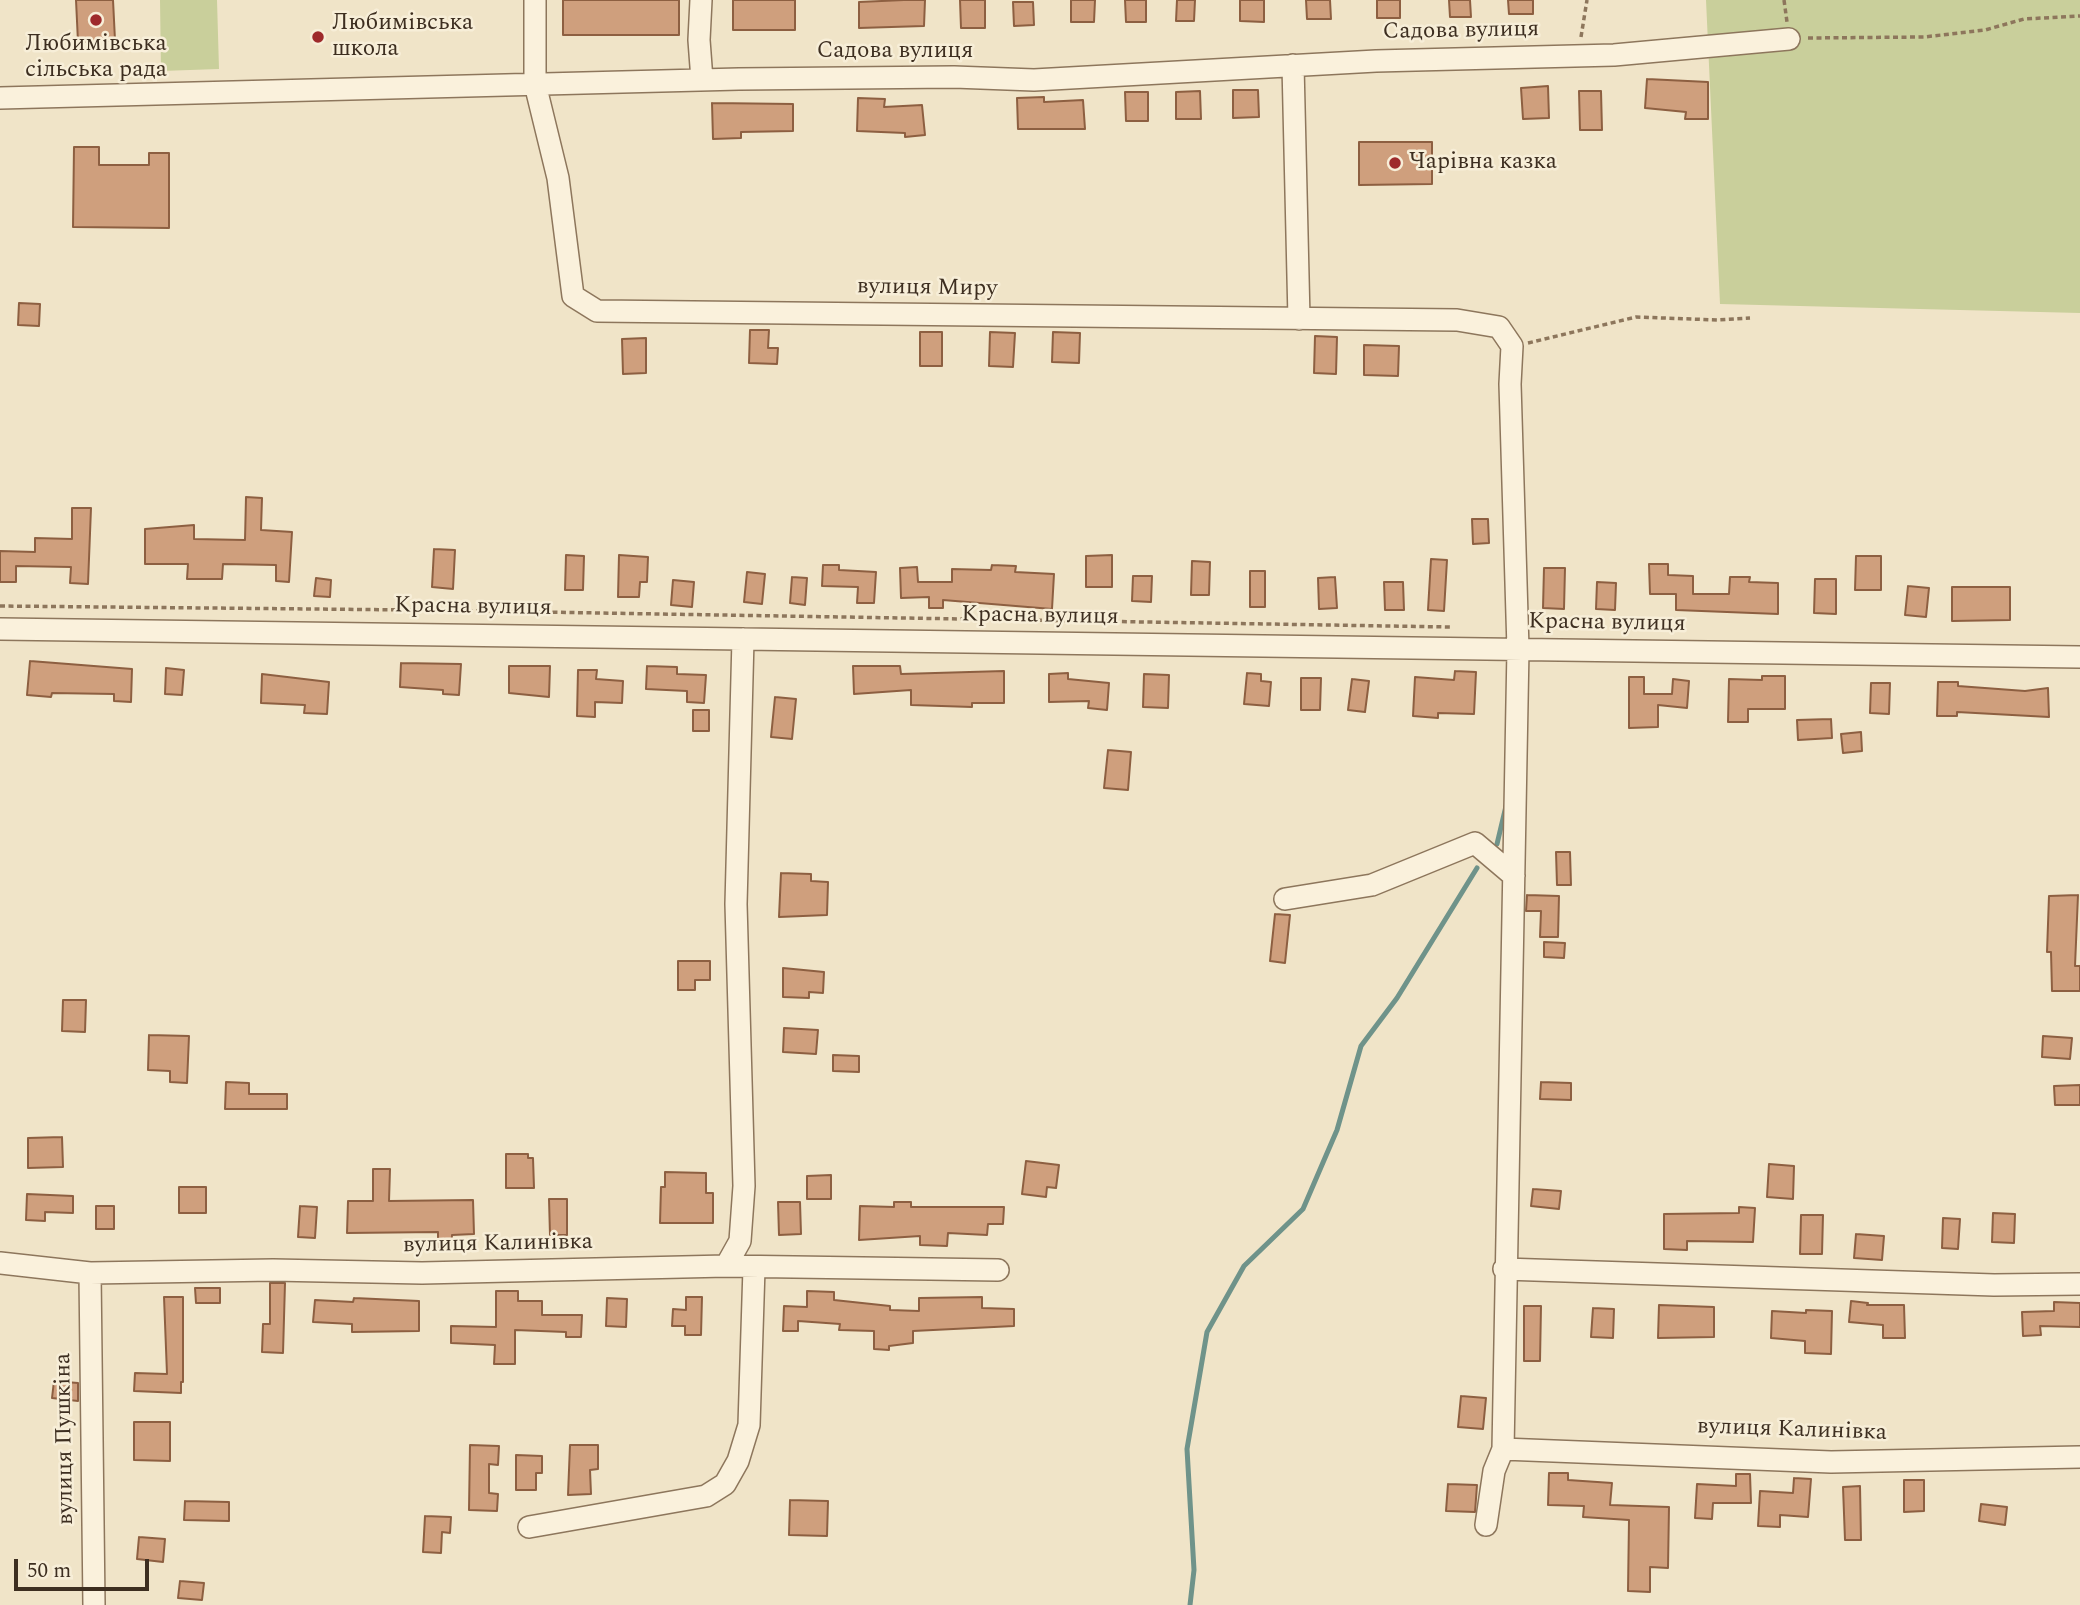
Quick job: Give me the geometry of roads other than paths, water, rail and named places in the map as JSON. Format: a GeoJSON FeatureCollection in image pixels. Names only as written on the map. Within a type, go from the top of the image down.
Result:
{"type":"FeatureCollection","features":[{"type":"Feature","properties":{"kind":"street","name":"вулиця Миру"},"geometry":{"type":"LineString","coordinates":[[535,0],[535,84],[558,178],[573,296],[597,312],[1457,320],[1499,327],[1512,346],[1510,384],[1518,649]]}},
{"type":"Feature","properties":{"kind":"street"},"geometry":{"type":"LineString","coordinates":[[701,0],[699,40],[702,80]]}},
{"type":"Feature","properties":{"kind":"street","name":"Садова вулиця"},"geometry":{"type":"LineString","coordinates":[[0,98],[702,80],[954,77],[1034,80],[1293,65],[1577,56],[1789,38]]}},
{"type":"Feature","properties":{"kind":"street"},"geometry":{"type":"LineString","coordinates":[[1293,65],[1299,319]]}},
{"type":"Feature","properties":{"kind":"street","name":"Красна вулиця"},"geometry":{"type":"LineString","coordinates":[[0,629],[2080,657]]}},
{"type":"Feature","properties":{"kind":"street"},"geometry":{"type":"LineString","coordinates":[[726,1266],[740,1241],[744,1186],[736,904],[743,639]]}},
{"type":"Feature","properties":{"kind":"street"},"geometry":{"type":"LineString","coordinates":[[1486,1525],[1494,1471],[1503,1449],[1504,1269],[1518,649]]}},
{"type":"Feature","properties":{"kind":"street"},"geometry":{"type":"LineString","coordinates":[[1284,900],[1371,885],[1475,843],[1514,876]]}},
{"type":"Feature","properties":{"kind":"street","name":"вулиця Калинівка"},"geometry":{"type":"LineString","coordinates":[[0,1263],[90,1273],[273,1270],[422,1273],[726,1266],[998,1269]]}},
{"type":"Feature","properties":{"kind":"street"},"geometry":{"type":"LineString","coordinates":[[529,1527],[706,1496],[725,1484],[738,1461],[749,1425],[754,1268]]}},
{"type":"Feature","properties":{"kind":"street"},"geometry":{"type":"LineString","coordinates":[[1504,1269],[1994,1286],[2080,1284]]}},
{"type":"Feature","properties":{"kind":"street","name":"вулиця Пушкіна"},"geometry":{"type":"LineString","coordinates":[[90,1273],[94,1605]]}},
{"type":"Feature","properties":{"kind":"street","name":"вулиця Калинівка"},"geometry":{"type":"LineString","coordinates":[[1503,1449],[1831,1462],[2080,1457]]}},
{"type":"Feature","properties":{"kind":"waterway"},"geometry":{"type":"LineString","coordinates":[[1497,844],[1506,806]]}},
{"type":"Feature","properties":{"kind":"waterway"},"geometry":{"type":"LineString","coordinates":[[1190,1605],[1194,1570],[1187,1449],[1207,1332],[1244,1266],[1303,1209],[1337,1130],[1361,1046],[1397,998],[1477,868]]}},
{"type":"Feature","properties":{"kind":"place","name":"Любимівська сільська рада"},"geometry":{"type":"Point","coordinates":[96,20]}},
{"type":"Feature","properties":{"kind":"place","name":"Любимівська школа"},"geometry":{"type":"Point","coordinates":[318,37]}},
{"type":"Feature","properties":{"kind":"place","name":"Чарівна казка"},"geometry":{"type":"Point","coordinates":[1395,163]}}]}
